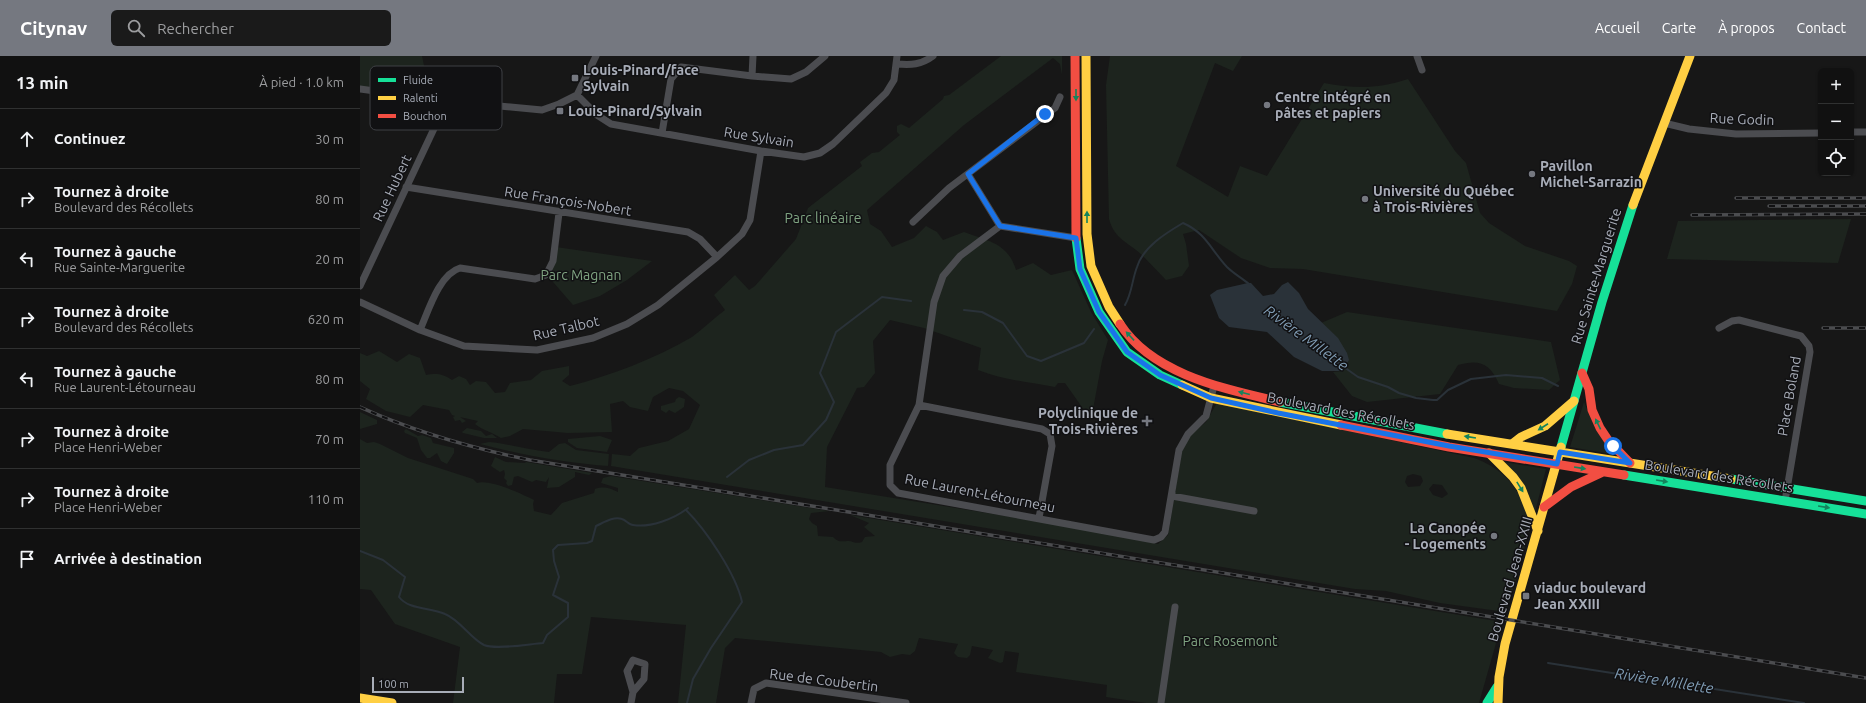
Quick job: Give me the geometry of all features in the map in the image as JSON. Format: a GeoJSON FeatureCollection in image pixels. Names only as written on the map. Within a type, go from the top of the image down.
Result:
{"type":"FeatureCollection","features":[{"type":"Feature","properties":{"kind":"main road","name":"Boulevard des Récollets"},"geometry":{"type":"LineString","coordinates":[[1076,56],[1076,238],[1080,269],[1099,312],[1127,352],[1160,375],[1211,398],[1294,416],[1489,453],[1866,514]]}},
{"type":"Feature","properties":{"kind":"main road","name":"Boulevard des Récollets"},"geometry":{"type":"LineString","coordinates":[[1086,56],[1087,234],[1091,266],[1109,307],[1122,327],[1140,347],[1165,364],[1214,386],[1280,402],[1512,444],[1866,501]]}},
{"type":"Feature","properties":{"kind":"main road","name":"Rue Sainte-Marguerite"},"geometry":{"type":"LineString","coordinates":[[1557,464],[1602,302],[1635,199],[1690,56]]}},
{"type":"Feature","properties":{"kind":"main road"},"geometry":{"type":"LineString","coordinates":[[1582,373],[1589,389],[1592,410],[1600,428],[1608,440],[1630,463]]}},
{"type":"Feature","properties":{"kind":"main road"},"geometry":{"type":"LineString","coordinates":[[1512,444],[1522,437],[1545,426],[1574,401]]}},
{"type":"Feature","properties":{"kind":"main road"},"geometry":{"type":"LineString","coordinates":[[1489,453],[1511,474],[1519,485],[1526,497],[1538,531]]}},
{"type":"Feature","properties":{"kind":"main road","name":"Boulevard Jean-XXIII"},"geometry":{"type":"LineString","coordinates":[[1498,703],[1498,687],[1505,644],[1557,464]]}},
{"type":"Feature","properties":{"kind":"main road"},"geometry":{"type":"LineString","coordinates":[[1544,507],[1571,487],[1603,472]]}},
{"type":"Feature","properties":{"kind":"main road"},"geometry":{"type":"LineString","coordinates":[[1487,703],[1498,687]]}},
{"type":"Feature","properties":{"kind":"main road"},"geometry":{"type":"LineString","coordinates":[[360,698],[391,703]]}},
{"type":"Feature","properties":{"kind":"street"},"geometry":{"type":"LineString","coordinates":[[502,106],[542,110],[577,96],[596,56]]}},
{"type":"Feature","properties":{"kind":"street"},"geometry":{"type":"LineString","coordinates":[[752,76],[753,56]]}},
{"type":"Feature","properties":{"kind":"street"},"geometry":{"type":"LineString","coordinates":[[662,134],[671,79],[681,67],[752,76],[791,79],[806,72],[826,56]]}},
{"type":"Feature","properties":{"kind":"street","name":"Rue Sylvain"},"geometry":{"type":"LineString","coordinates":[[577,96],[597,115],[611,124],[761,152],[804,157],[820,153],[833,144],[886,94],[894,80],[897,56]]}},
{"type":"Feature","properties":{"kind":"street"},"geometry":{"type":"LineString","coordinates":[[897,64],[915,65],[926,62],[933,56]]}},
{"type":"Feature","properties":{"kind":"street"},"geometry":{"type":"LineString","coordinates":[[1417,56],[1422,70]]}},
{"type":"Feature","properties":{"kind":"street"},"geometry":{"type":"LineString","coordinates":[[360,89],[370,90]]}},
{"type":"Feature","properties":{"kind":"street"},"geometry":{"type":"LineString","coordinates":[[913,222],[948,188],[1054,108],[1060,97]]}},
{"type":"Feature","properties":{"kind":"street","name":"Rue Godin"},"geometry":{"type":"LineString","coordinates":[[1664,123],[1689,129],[1736,134],[1818,133]]}},
{"type":"Feature","properties":{"kind":"street","name":"Rue Hubert"},"geometry":{"type":"LineString","coordinates":[[360,286],[433,130]]}},
{"type":"Feature","properties":{"kind":"street"},"geometry":{"type":"LineString","coordinates":[[1854,132],[1866,132]]}},
{"type":"Feature","properties":{"kind":"street","name":"Rue Talbot"},"geometry":{"type":"LineString","coordinates":[[360,302],[420,330],[464,346],[537,350],[593,338],[627,324],[658,305],[717,257],[742,234],[750,220],[761,152]]}},
{"type":"Feature","properties":{"kind":"street"},"geometry":{"type":"LineString","coordinates":[[968,174],[1000,226],[1076,238]]}},
{"type":"Feature","properties":{"kind":"street","name":"Rue François-Nobert"},"geometry":{"type":"LineString","coordinates":[[406,188],[688,232],[700,238],[717,257]]}},
{"type":"Feature","properties":{"kind":"street"},"geometry":{"type":"LineString","coordinates":[[420,330],[438,288],[452,270],[460,268],[536,280],[546,275],[553,261],[560,213]]}},
{"type":"Feature","properties":{"kind":"street","name":"Rue Laurent-Létourneau"},"geometry":{"type":"LineString","coordinates":[[1000,226],[960,256],[943,276],[934,302],[919,405],[890,466],[890,485],[898,493],[1154,540],[1161,537],[1165,532],[1179,450],[1188,434],[1206,416],[1211,398]]}},
{"type":"Feature","properties":{"kind":"street","name":"Place Boland"},"geometry":{"type":"LineString","coordinates":[[1719,328],[1732,321],[1739,320],[1801,336],[1809,346],[1810,352],[1785,501]]}},
{"type":"Feature","properties":{"kind":"street"},"geometry":{"type":"LineString","coordinates":[[1211,398],[1214,386]]}},
{"type":"Feature","properties":{"kind":"street"},"geometry":{"type":"LineString","coordinates":[[919,405],[1042,429],[1050,434],[1052,446],[1039,518]]}},
{"type":"Feature","properties":{"kind":"street"},"geometry":{"type":"LineString","coordinates":[[1172,496],[1254,511]]}},
{"type":"Feature","properties":{"kind":"street"},"geometry":{"type":"LineString","coordinates":[[1161,703],[1176,607]]}},
{"type":"Feature","properties":{"kind":"street","name":"Rue de Coubertin"},"geometry":{"type":"LineString","coordinates":[[751,703],[754,689],[766,683],[906,703]]}},
{"type":"Feature","properties":{"kind":"street"},"geometry":{"type":"LineString","coordinates":[[631,703],[632,692]]}},
{"type":"Feature","properties":{"kind":"green space"},"geometry":{"type":"Polygon","coordinates":[[[360,56],[422,56],[424,66],[370,66],[370,90],[360,89],[360,56]]]}},
{"type":"Feature","properties":{"kind":"green space","name":"Parc linéaire"},"geometry":{"type":"Polygon","coordinates":[[[1001,56],[1062,56],[1062,75],[1060,64],[1053,58],[964,125],[867,210],[870,224],[881,231],[892,247],[914,238],[926,226],[937,232],[943,240],[964,232],[996,244],[1008,254],[1016,270],[1033,263],[1051,275],[1072,270],[1091,312],[1108,340],[1102,361],[1091,420],[1065,383],[1058,383],[1055,387],[1006,378],[978,370],[981,348],[924,328],[890,320],[873,341],[875,373],[864,387],[857,388],[827,447],[825,487],[1068,526],[1158,544],[1168,535],[1182,451],[1189,436],[1206,422],[1217,403],[1474,458],[1487,463],[1508,480],[1516,490],[1522,501],[1526,514],[1526,541],[1506,612],[1440,603],[1386,591],[1355,589],[611,466],[612,454],[630,456],[639,448],[668,441],[689,429],[700,405],[683,391],[669,388],[653,397],[648,411],[630,407],[623,401],[610,404],[612,432],[568,433],[523,429],[510,436],[501,438],[475,424],[478,421],[460,417],[466,421],[462,423],[460,420],[455,421],[453,417],[455,416],[452,415],[449,410],[423,405],[410,417],[386,411],[366,399],[370,389],[360,381],[360,353],[367,356],[379,351],[397,362],[409,354],[420,358],[426,375],[440,374],[452,380],[459,376],[466,379],[470,385],[476,381],[486,382],[495,393],[505,392],[510,383],[531,380],[542,371],[569,366],[569,375],[562,381],[570,386],[632,366],[678,345],[692,337],[725,310],[714,295],[735,275],[749,290],[755,286],[796,239],[808,208],[862,166],[860,162],[872,153],[879,152],[900,135],[897,132],[897,126],[901,124],[909,128],[943,99],[944,96],[949,95],[1001,56]],[[1413,474],[1407,476],[1405,482],[1408,487],[1420,486],[1423,481],[1421,476],[1413,474]],[[1433,484],[1429,489],[1433,495],[1442,498],[1448,494],[1442,485],[1433,484]]]}},
{"type":"Feature","properties":{"kind":"green space"},"geometry":{"type":"Polygon","coordinates":[[[1110,56],[1242,56],[1233,71],[1215,63],[1176,166],[1228,197],[1240,166],[1267,176],[1324,83],[1366,87],[1386,85],[1408,79],[1455,151],[1466,163],[1480,213],[1489,223],[1525,246],[1569,261],[1577,266],[1572,284],[1557,311],[1303,269],[1270,268],[1241,258],[1199,230],[1183,234],[1189,266],[1182,276],[1166,280],[1137,250],[1118,236],[1109,219],[1106,85],[1110,56]]]}},
{"type":"Feature","properties":{"kind":"green space"},"geometry":{"type":"Polygon","coordinates":[[[1851,219],[1838,263],[1667,259],[1678,221],[1851,219]]]}},
{"type":"Feature","properties":{"kind":"green space","name":"Parc Magnan"},"geometry":{"type":"Polygon","coordinates":[[[556,247],[652,261],[627,280],[600,296],[573,305],[547,275],[556,247]]]}},
{"type":"Feature","properties":{"kind":"green space"},"geometry":{"type":"Polygon","coordinates":[[[1347,312],[1551,342],[1560,380],[1549,390],[1514,388],[1499,384],[1496,377],[1488,367],[1483,364],[1472,362],[1458,365],[1440,394],[1367,402],[1352,396],[1333,372],[1343,371],[1321,323],[1347,312]]]}},
{"type":"Feature","properties":{"kind":"green space"},"geometry":{"type":"Polygon","coordinates":[[[679,397],[685,399],[684,407],[675,413],[669,410],[666,413],[661,410],[661,406],[675,402],[679,397]]]}},
{"type":"Feature","properties":{"kind":"green space"},"geometry":{"type":"Polygon","coordinates":[[[1584,402],[1597,432],[1617,455],[1570,447],[1584,402]]]}},
{"type":"Feature","properties":{"kind":"green space"},"geometry":{"type":"Polygon","coordinates":[[[360,412],[377,420],[377,424],[360,429],[360,412]]]}},
{"type":"Feature","properties":{"kind":"green space"},"geometry":{"type":"Polygon","coordinates":[[[467,428],[481,431],[486,436],[492,434],[497,438],[484,438],[462,432],[467,428]]]}},
{"type":"Feature","properties":{"kind":"green space"},"geometry":{"type":"Polygon","coordinates":[[[406,429],[418,436],[422,435],[431,438],[433,443],[454,448],[454,453],[447,464],[441,461],[437,453],[430,458],[427,458],[421,450],[417,438],[405,433],[404,431],[406,429]]]}},
{"type":"Feature","properties":{"kind":"green space"},"geometry":{"type":"Polygon","coordinates":[[[600,436],[612,440],[607,452],[577,448],[568,442],[568,439],[600,436]]]}},
{"type":"Feature","properties":{"kind":"green space","name":"Parc Rosemont"},"geometry":{"type":"Polygon","coordinates":[[[360,439],[367,443],[374,442],[380,444],[408,458],[473,479],[477,483],[490,483],[514,491],[534,500],[534,511],[551,515],[562,503],[594,493],[595,489],[607,488],[618,492],[618,488],[601,483],[603,478],[611,476],[829,511],[811,513],[809,519],[817,526],[818,536],[833,537],[841,541],[860,543],[865,537],[875,536],[864,527],[869,523],[850,515],[1502,622],[1479,703],[1146,703],[1106,697],[1107,685],[1016,672],[1019,653],[1005,651],[1003,662],[1000,663],[988,658],[993,650],[972,646],[970,655],[967,658],[958,657],[954,653],[958,644],[919,638],[915,651],[910,655],[902,654],[890,657],[881,652],[735,638],[725,648],[716,703],[678,703],[686,625],[591,617],[582,674],[557,674],[554,703],[453,703],[460,647],[395,624],[371,590],[360,589],[360,439]]]}},
{"type":"Feature","properties":{"kind":"green space"},"geometry":{"type":"Polygon","coordinates":[[[489,442],[549,452],[559,444],[565,443],[576,450],[609,454],[608,466],[544,458],[480,444],[489,442]]]}},
{"type":"Feature","properties":{"kind":"green space"},"geometry":{"type":"Polygon","coordinates":[[[495,457],[506,462],[526,462],[592,473],[589,475],[575,472],[575,477],[559,487],[547,488],[549,477],[546,482],[536,480],[532,482],[518,476],[514,477],[512,485],[508,486],[506,483],[507,481],[504,478],[504,470],[500,472],[491,466],[495,457]]]}},
{"type":"Feature","properties":{"kind":"green space"},"geometry":{"type":"Polygon","coordinates":[[[1504,462],[1546,469],[1535,512],[1530,497],[1523,485],[1515,473],[1504,462]]]}},
{"type":"Feature","properties":{"kind":"water"},"geometry":{"type":"Polygon","coordinates":[[[1288,282],[1299,293],[1308,309],[1338,338],[1347,353],[1349,360],[1342,371],[1322,371],[1294,357],[1267,332],[1229,327],[1219,318],[1210,295],[1217,290],[1251,283],[1263,296],[1274,294],[1282,285],[1288,282]]]}},
{"type":"Feature","properties":{"kind":"waterway","name":"Rivière Millette"},"geometry":{"type":"LineString","coordinates":[[1125,305],[1137,267],[1144,253],[1156,241],[1183,223],[1191,227],[1203,237],[1221,261],[1232,272],[1249,284]]}},
{"type":"Feature","properties":{"kind":"waterway","name":"Rivière Millette"},"geometry":{"type":"LineString","coordinates":[[727,477],[749,460],[774,450],[803,445],[826,420],[834,402],[820,373],[836,332],[882,297],[911,301]]}},
{"type":"Feature","properties":{"kind":"waterway","name":"Rivière Millette"},"geometry":{"type":"LineString","coordinates":[[964,310],[982,312],[1003,323],[1027,356],[1041,361],[1084,343],[1094,329]]}},
{"type":"Feature","properties":{"kind":"waterway","name":"Rivière Millette"},"geometry":{"type":"LineString","coordinates":[[1344,367],[1358,377],[1388,387],[1399,393],[1416,398],[1433,400],[1437,400],[1448,390],[1471,379],[1506,375],[1542,378],[1558,386]]}},
{"type":"Feature","properties":{"kind":"waterway","name":"Rivière Millette"},"geometry":{"type":"LineString","coordinates":[[360,551],[383,560],[405,577],[399,597],[403,601],[414,606],[445,614],[455,620],[474,638],[484,645],[504,647],[543,643],[547,635],[568,617],[568,603],[553,595],[559,577],[554,561],[553,550],[558,545],[587,543],[592,541],[596,526],[615,518],[625,520],[632,525],[640,526],[662,522],[676,516],[688,508]]}},
{"type":"Feature","properties":{"kind":"waterway"},"geometry":{"type":"LineString","coordinates":[[686,510],[711,541],[727,566],[734,579],[742,602],[711,648],[693,679],[687,703]]}},
{"type":"Feature","properties":{"kind":"waterway","name":"Rivière Millette"},"geometry":{"type":"LineString","coordinates":[[1548,663],[1804,703]]}},
{"type":"Feature","properties":{"kind":"railway"},"geometry":{"type":"LineString","coordinates":[[1736,198],[1866,198]]}},
{"type":"Feature","properties":{"kind":"railway"},"geometry":{"type":"LineString","coordinates":[[1769,206],[1866,206]]}},
{"type":"Feature","properties":{"kind":"railway"},"geometry":{"type":"LineString","coordinates":[[1692,215],[1866,214]]}},
{"type":"Feature","properties":{"kind":"railway"},"geometry":{"type":"LineString","coordinates":[[1823,328],[1866,328]]}},
{"type":"Feature","properties":{"kind":"railway"},"geometry":{"type":"LineString","coordinates":[[360,407],[423,432],[487,450],[530,460],[1866,678]]}},
{"type":"Feature","properties":{"kind":"traffic: fast"},"geometry":{"type":"LineString","coordinates":[[1561,447],[1602,302],[1633,205]]}},
{"type":"Feature","properties":{"kind":"traffic: fast"},"geometry":{"type":"LineString","coordinates":[[1076,238],[1080,269],[1099,312],[1127,352],[1160,375],[1182,385]]}},
{"type":"Feature","properties":{"kind":"traffic: fast"},"geometry":{"type":"LineString","coordinates":[[1280,402],[1447,434]]}},
{"type":"Feature","properties":{"kind":"traffic: fast"},"geometry":{"type":"LineString","coordinates":[[1624,475],[1866,514]]}},
{"type":"Feature","properties":{"kind":"traffic: fast"},"geometry":{"type":"LineString","coordinates":[[1731,479],[1866,501]]}},
{"type":"Feature","properties":{"kind":"traffic: fast"},"geometry":{"type":"LineString","coordinates":[[1487,703],[1497,687]]}},
{"type":"Feature","properties":{"kind":"traffic: slow"},"geometry":{"type":"LineString","coordinates":[[1086,56],[1087,234],[1091,266],[1109,307],[1120,324]]}},
{"type":"Feature","properties":{"kind":"traffic: slow"},"geometry":{"type":"LineString","coordinates":[[1633,205],[1690,56]]}},
{"type":"Feature","properties":{"kind":"traffic: slow"},"geometry":{"type":"LineString","coordinates":[[1182,385],[1211,398],[1341,425]]}},
{"type":"Feature","properties":{"kind":"traffic: slow"},"geometry":{"type":"LineString","coordinates":[[1512,444],[1521,437],[1545,426],[1574,401]]}},
{"type":"Feature","properties":{"kind":"traffic: slow"},"geometry":{"type":"LineString","coordinates":[[1447,434],[1731,479]]}},
{"type":"Feature","properties":{"kind":"traffic: slow"},"geometry":{"type":"LineString","coordinates":[[1498,703],[1499,677],[1505,644],[1561,447]]}},
{"type":"Feature","properties":{"kind":"traffic: slow"},"geometry":{"type":"LineString","coordinates":[[1489,453],[1513,477],[1521,488],[1538,531]]}},
{"type":"Feature","properties":{"kind":"traffic: slow"},"geometry":{"type":"LineString","coordinates":[[360,698],[392,703]]}},
{"type":"Feature","properties":{"kind":"traffic: jam"},"geometry":{"type":"LineString","coordinates":[[1075,56],[1076,238]]}},
{"type":"Feature","properties":{"kind":"traffic: jam"},"geometry":{"type":"LineString","coordinates":[[1120,324],[1134,341],[1151,356],[1171,368],[1214,385],[1280,402]]}},
{"type":"Feature","properties":{"kind":"traffic: jam"},"geometry":{"type":"LineString","coordinates":[[1582,373],[1589,389],[1592,410],[1600,428],[1608,440],[1630,463]]}},
{"type":"Feature","properties":{"kind":"traffic: jam"},"geometry":{"type":"LineString","coordinates":[[1341,425],[1449,447],[1624,475]]}},
{"type":"Feature","properties":{"kind":"traffic: jam"},"geometry":{"type":"LineString","coordinates":[[1544,507],[1571,487],[1603,472]]}},
{"type":"Feature","properties":{"kind":"place","name":"Louis-Pinard/face Sylvain"},"geometry":{"type":"Point","coordinates":[575,78]}},
{"type":"Feature","properties":{"kind":"place","name":"Centre intégré en pâtes et papiers"},"geometry":{"type":"Point","coordinates":[1267,105]}},
{"type":"Feature","properties":{"kind":"place","name":"Louis-Pinard/Sylvain"},"geometry":{"type":"Point","coordinates":[560,111]}},
{"type":"Feature","properties":{"kind":"place","name":"Pavillon Michel-Sarrazin"},"geometry":{"type":"Point","coordinates":[1532,174]}},
{"type":"Feature","properties":{"kind":"place","name":"Université du Québec à Trois-Rivières"},"geometry":{"type":"Point","coordinates":[1365,199]}},
{"type":"Feature","properties":{"kind":"place","name":"Polyclinique de Trois-Rivières"},"geometry":{"type":"Point","coordinates":[1147,421]}},
{"type":"Feature","properties":{"kind":"place","name":"La Canopée - Logements"},"geometry":{"type":"Point","coordinates":[1494,536]}},
{"type":"Feature","properties":{"kind":"place","name":"viaduc boulevard Jean XXIII"},"geometry":{"type":"Point","coordinates":[1526,596]}},
{"type":"Feature","properties":{"kind":"route"},"geometry":{"type":"LineString","coordinates":[[1045,114],[968,174],[1000,226],[1076,238],[1080,269],[1099,312],[1127,352],[1160,375],[1211,398],[1278,413],[1449,446],[1557,464],[1560,452],[1630,463],[1621,452],[1613,446]]}}]}
